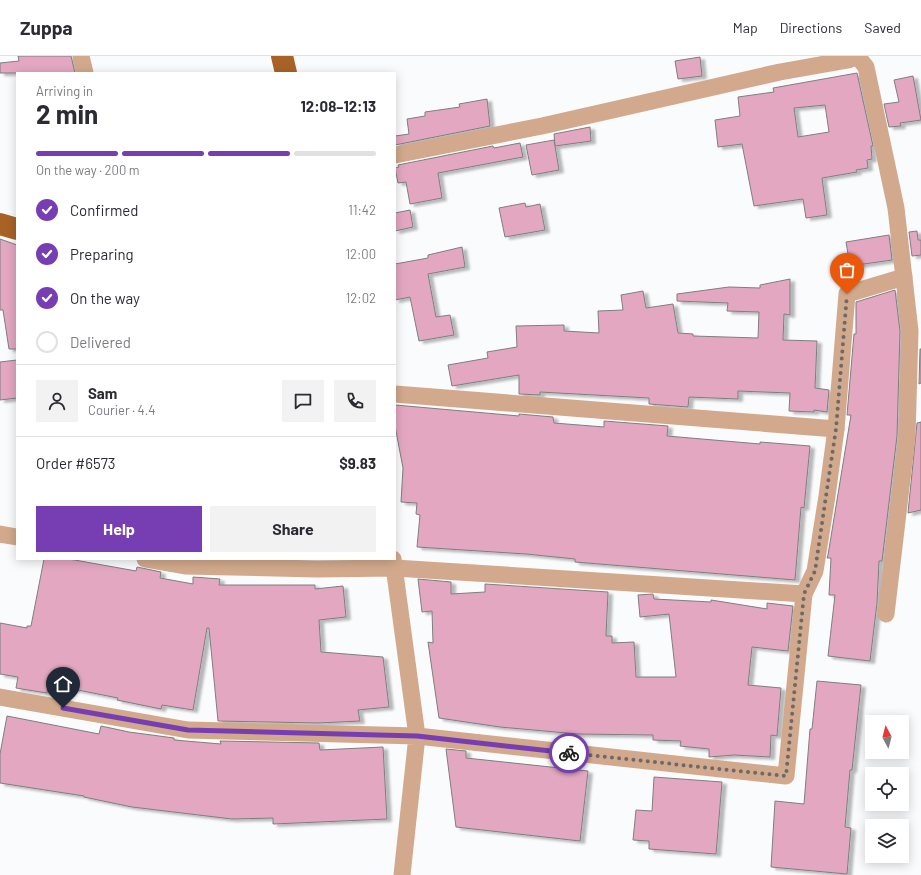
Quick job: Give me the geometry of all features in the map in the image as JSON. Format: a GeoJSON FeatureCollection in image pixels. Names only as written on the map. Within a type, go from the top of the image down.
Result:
{"type":"FeatureCollection","features":[{"type":"Feature","properties":{"kind":"main road"},"geometry":{"type":"LineString","coordinates":[[282,56],[286,72]]}},
{"type":"Feature","properties":{"kind":"main road"},"geometry":{"type":"LineString","coordinates":[[0,224],[16,229]]}},
{"type":"Feature","properties":{"kind":"street"},"geometry":{"type":"LineString","coordinates":[[81,56],[85,72]]}},
{"type":"Feature","properties":{"kind":"street"},"geometry":{"type":"LineString","coordinates":[[396,155],[542,126],[780,72],[858,57],[866,67],[894,200],[910,331],[907,437],[886,614]]}},
{"type":"Feature","properties":{"kind":"street"},"geometry":{"type":"LineString","coordinates":[[0,697],[188,730],[417,736],[786,776],[804,594],[815,571],[836,429],[847,294],[904,277]]}},
{"type":"Feature","properties":{"kind":"street"},"geometry":{"type":"LineString","coordinates":[[396,394],[836,429]]}},
{"type":"Feature","properties":{"kind":"street"},"geometry":{"type":"LineString","coordinates":[[0,534],[16,537]]}},
{"type":"Feature","properties":{"kind":"street"},"geometry":{"type":"LineString","coordinates":[[151,560],[185,566],[317,569],[394,563],[804,594]]}},
{"type":"Feature","properties":{"kind":"street"},"geometry":{"type":"LineString","coordinates":[[394,563],[417,736],[402,875]]}},
{"type":"Feature","properties":{"kind":"building"},"geometry":{"type":"Polygon","coordinates":[[[18,56],[71,56],[75,72],[0,73],[0,63],[19,61],[18,56]]]}},
{"type":"Feature","properties":{"kind":"building"},"geometry":{"type":"Polygon","coordinates":[[[700,57],[702,76],[678,79],[675,61],[700,57]]]}},
{"type":"Feature","properties":{"kind":"building"},"geometry":{"type":"Polygon","coordinates":[[[857,73],[873,146],[871,146],[872,159],[867,160],[868,168],[856,170],[857,172],[822,178],[827,215],[806,218],[803,199],[754,206],[742,144],[718,147],[715,120],[740,116],[738,97],[774,92],[773,88],[857,73]],[[825,105],[794,108],[798,137],[829,132],[825,105]]]}},
{"type":"Feature","properties":{"kind":"building"},"geometry":{"type":"Polygon","coordinates":[[[913,76],[921,120],[900,123],[901,126],[889,127],[884,104],[899,102],[894,80],[913,76]]]}},
{"type":"Feature","properties":{"kind":"building"},"geometry":{"type":"Polygon","coordinates":[[[487,99],[490,126],[396,145],[396,136],[409,134],[407,119],[425,116],[425,112],[460,107],[459,104],[487,99]]]}},
{"type":"Feature","properties":{"kind":"building"},"geometry":{"type":"Polygon","coordinates":[[[590,127],[591,141],[555,146],[554,134],[590,127]]]}},
{"type":"Feature","properties":{"kind":"building"},"geometry":{"type":"Polygon","coordinates":[[[554,140],[559,170],[532,175],[526,145],[554,140]]]}},
{"type":"Feature","properties":{"kind":"building"},"geometry":{"type":"Polygon","coordinates":[[[520,143],[523,157],[438,173],[442,198],[410,204],[406,182],[398,183],[396,168],[399,167],[398,165],[493,146],[494,148],[520,143]]]}},
{"type":"Feature","properties":{"kind":"building"},"geometry":{"type":"Polygon","coordinates":[[[525,203],[526,207],[540,204],[545,230],[505,237],[499,208],[525,203]]]}},
{"type":"Feature","properties":{"kind":"building"},"geometry":{"type":"Polygon","coordinates":[[[410,210],[413,227],[396,231],[396,213],[410,210]]]}},
{"type":"Feature","properties":{"kind":"building"},"geometry":{"type":"Polygon","coordinates":[[[917,231],[918,240],[921,240],[921,255],[912,256],[909,232],[917,231]]]}},
{"type":"Feature","properties":{"kind":"building"},"geometry":{"type":"Polygon","coordinates":[[[889,235],[892,260],[850,266],[846,242],[889,235]]]}},
{"type":"Feature","properties":{"kind":"building"},"geometry":{"type":"Polygon","coordinates":[[[0,239],[16,245],[16,349],[9,349],[3,310],[0,310],[0,239]]]}},
{"type":"Feature","properties":{"kind":"building"},"geometry":{"type":"Polygon","coordinates":[[[462,247],[465,267],[428,274],[436,317],[450,315],[454,335],[419,341],[410,297],[396,300],[396,264],[428,258],[428,255],[462,247]]]}},
{"type":"Feature","properties":{"kind":"building"},"geometry":{"type":"Polygon","coordinates":[[[790,279],[790,315],[784,314],[783,340],[817,341],[815,388],[829,390],[827,412],[814,410],[814,412],[789,411],[790,393],[738,391],[738,399],[689,397],[688,407],[649,404],[649,398],[540,392],[540,395],[519,394],[519,375],[452,386],[448,365],[488,358],[487,352],[517,347],[516,326],[564,325],[564,331],[599,333],[598,311],[623,310],[621,295],[643,291],[646,308],[673,304],[678,333],[693,334],[693,336],[758,338],[759,312],[727,311],[728,303],[677,301],[677,294],[729,287],[760,288],[760,285],[790,279]]]}},
{"type":"Feature","properties":{"kind":"building"},"geometry":{"type":"Polygon","coordinates":[[[895,290],[900,331],[897,436],[882,561],[879,561],[877,603],[870,661],[828,656],[835,595],[829,595],[831,558],[827,558],[851,415],[847,415],[854,334],[856,334],[856,302],[895,290]]]}},
{"type":"Feature","properties":{"kind":"building"},"geometry":{"type":"Polygon","coordinates":[[[920,349],[921,383],[919,384],[920,349]]]}},
{"type":"Feature","properties":{"kind":"building"},"geometry":{"type":"Polygon","coordinates":[[[16,360],[16,398],[0,400],[0,362],[16,360]]]}},
{"type":"Feature","properties":{"kind":"building"},"geometry":{"type":"Polygon","coordinates":[[[396,405],[519,416],[519,414],[553,417],[554,423],[604,427],[604,421],[668,426],[667,436],[760,444],[760,442],[810,446],[804,508],[801,507],[795,580],[575,562],[575,559],[526,554],[417,547],[420,515],[416,514],[417,503],[401,502],[403,468],[396,431],[396,405]]]}},
{"type":"Feature","properties":{"kind":"building"},"geometry":{"type":"Polygon","coordinates":[[[921,422],[921,510],[908,513],[917,423],[921,422]]]}},
{"type":"Feature","properties":{"kind":"building"},"geometry":{"type":"Polygon","coordinates":[[[44,560],[75,560],[136,571],[137,567],[161,572],[160,578],[193,584],[193,577],[220,579],[219,585],[315,585],[315,589],[343,586],[346,617],[319,620],[321,652],[383,657],[389,707],[358,710],[360,721],[318,723],[218,721],[209,628],[207,628],[193,710],[162,705],[161,709],[117,700],[118,698],[48,684],[47,693],[16,688],[18,677],[0,674],[0,623],[27,628],[27,626],[31,626],[44,560]]]}},
{"type":"Feature","properties":{"kind":"building"},"geometry":{"type":"Polygon","coordinates":[[[418,579],[451,582],[451,594],[485,592],[485,584],[608,592],[606,636],[612,636],[612,643],[634,642],[636,677],[676,677],[669,614],[640,617],[638,595],[653,594],[654,599],[711,602],[711,600],[767,609],[767,603],[793,606],[788,651],[752,647],[748,685],[781,688],[777,736],[771,735],[770,757],[734,755],[709,757],[709,749],[680,746],[681,741],[653,740],[653,735],[578,734],[500,727],[439,718],[428,642],[433,643],[432,611],[422,612],[418,579]]]}},
{"type":"Feature","properties":{"kind":"building"},"geometry":{"type":"Polygon","coordinates":[[[817,681],[861,685],[852,770],[850,770],[845,827],[851,828],[847,874],[771,867],[775,801],[804,804],[810,729],[812,729],[817,681]]]}},
{"type":"Feature","properties":{"kind":"building"},"geometry":{"type":"Polygon","coordinates":[[[7,716],[99,734],[101,726],[129,732],[174,738],[174,740],[221,744],[220,741],[319,743],[320,750],[383,747],[387,819],[273,824],[273,818],[232,819],[132,807],[84,796],[0,783],[0,754],[7,716]]]}},
{"type":"Feature","properties":{"kind":"building"},"geometry":{"type":"Polygon","coordinates":[[[446,749],[466,751],[466,758],[588,771],[580,841],[456,827],[446,749]]]}},
{"type":"Feature","properties":{"kind":"building"},"geometry":{"type":"Polygon","coordinates":[[[654,777],[722,782],[716,854],[649,849],[649,841],[633,840],[636,810],[652,811],[654,777]]]}},
{"type":"Feature","properties":{"kind":"way so far"},"geometry":{"type":"LineString","coordinates":[[569,753],[786,776],[804,594],[815,571],[836,429],[847,294]]}},
{"type":"Feature","properties":{"kind":"route"},"geometry":{"type":"LineString","coordinates":[[63,708],[188,730],[417,736],[569,753]]}}]}
